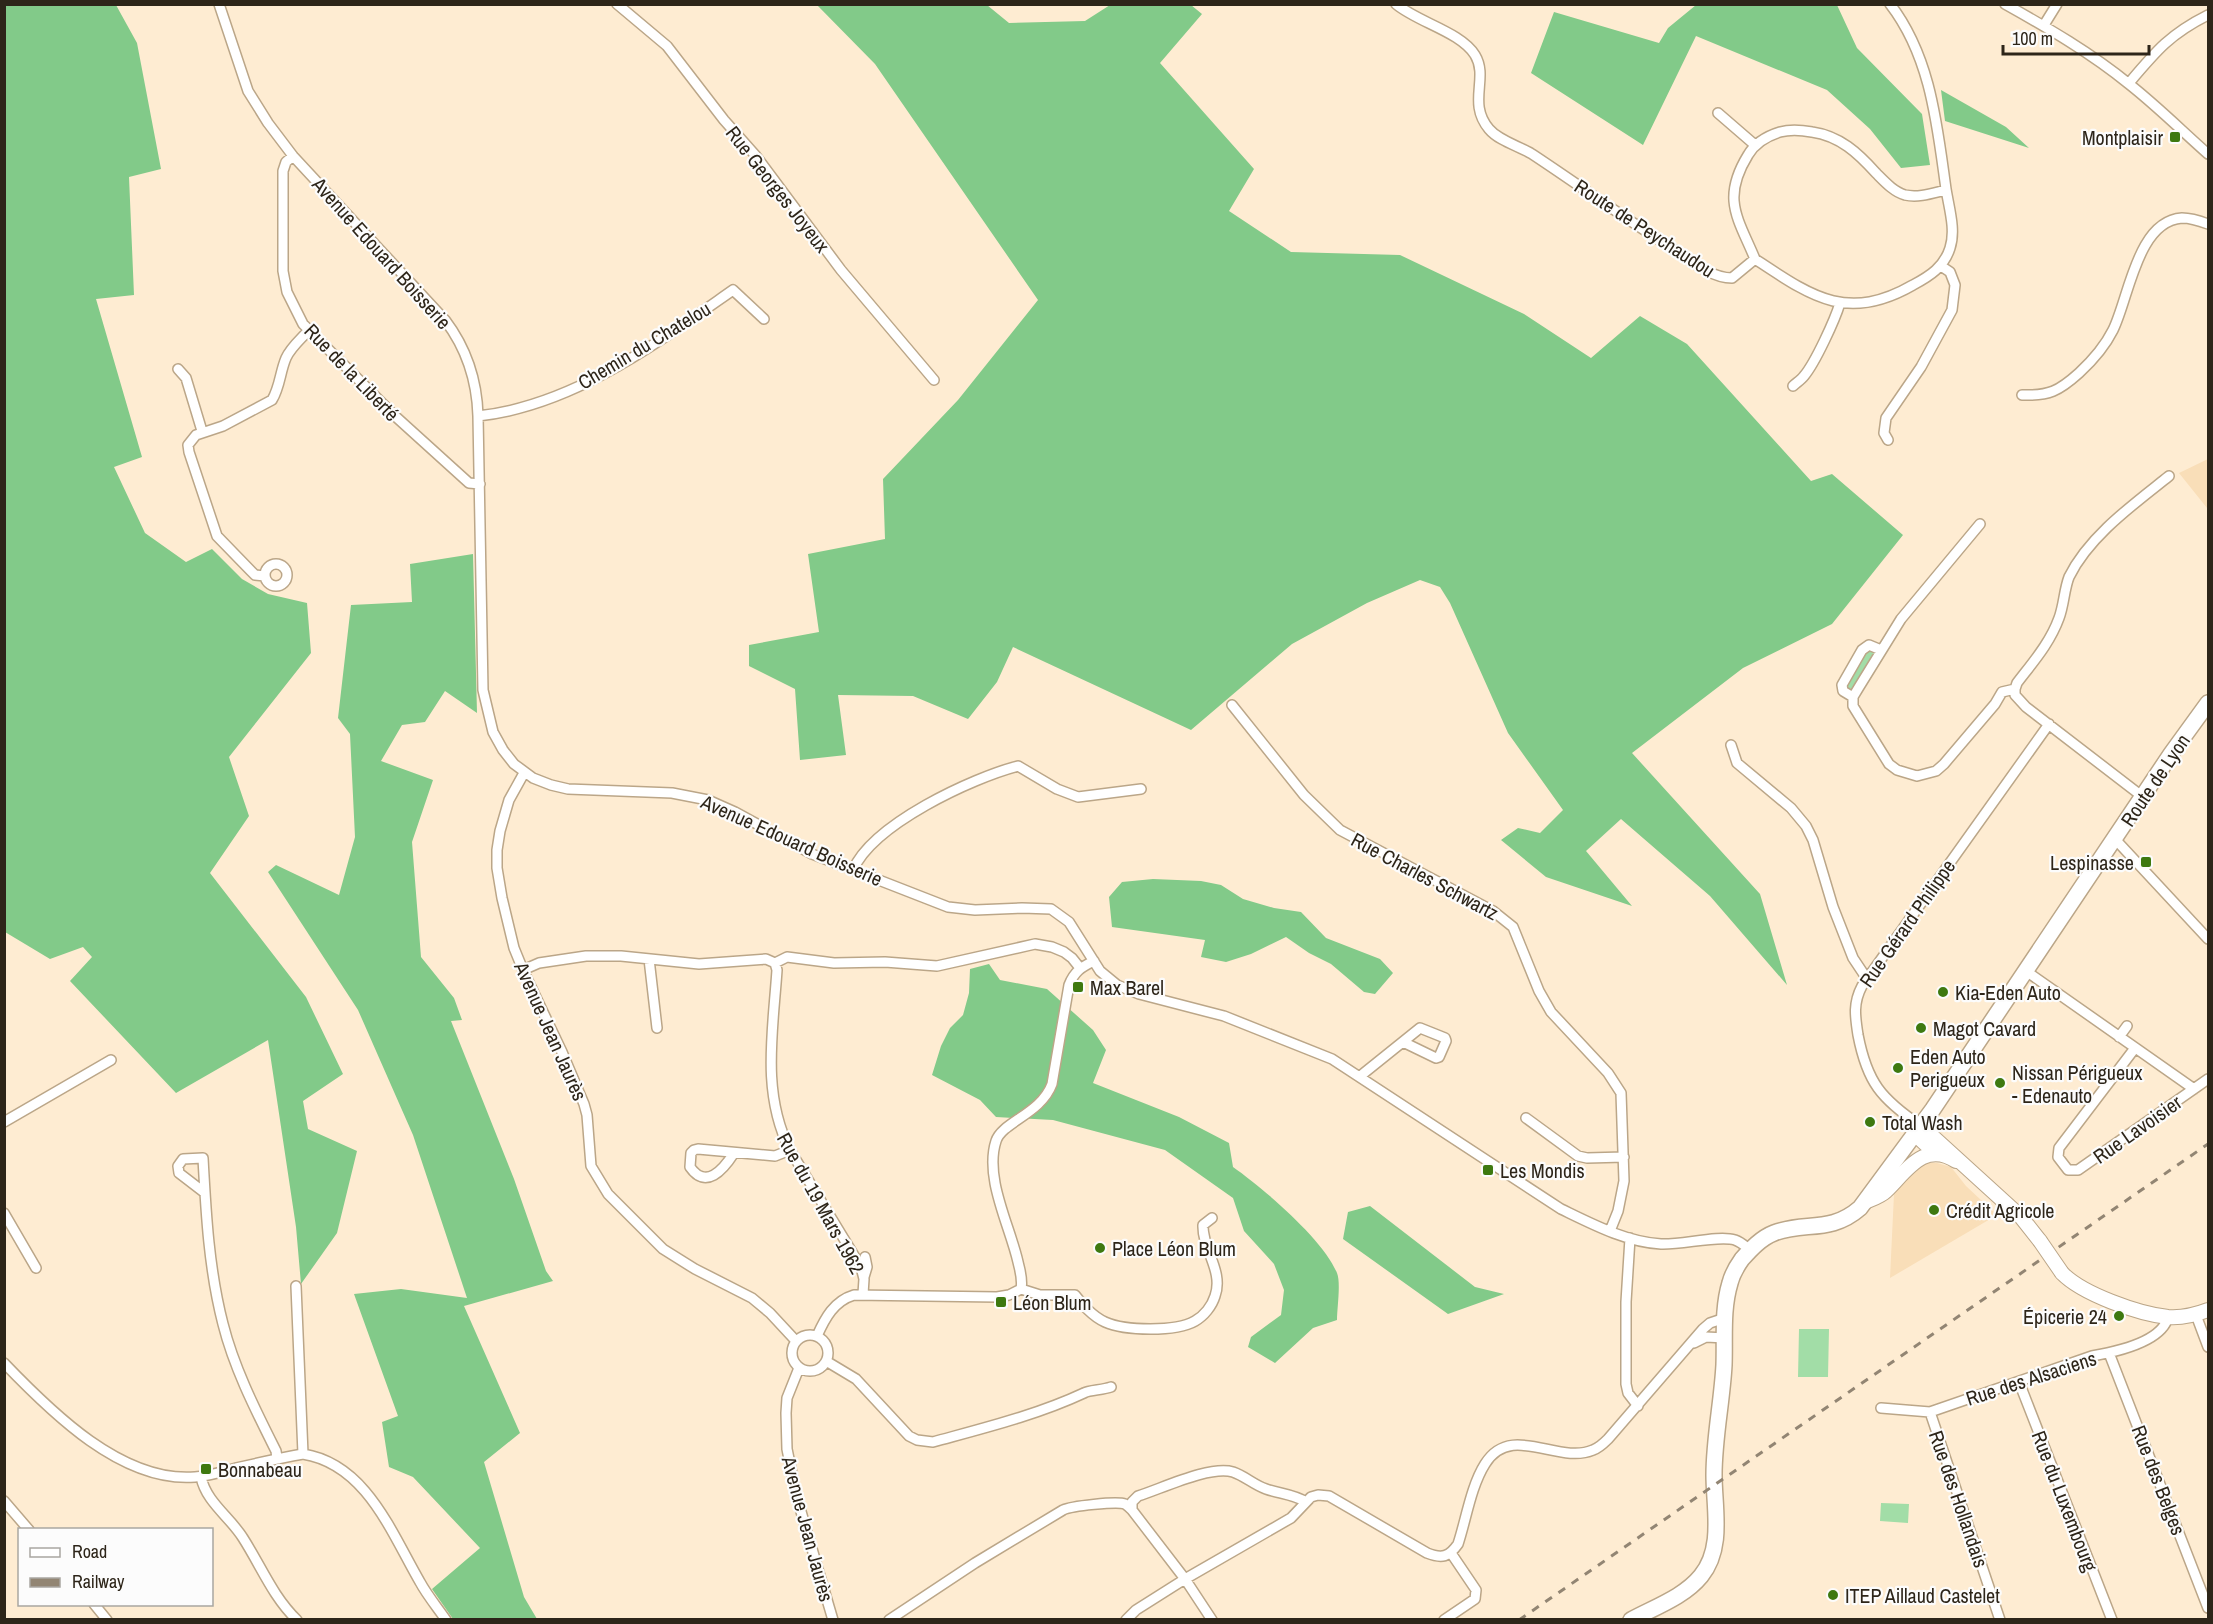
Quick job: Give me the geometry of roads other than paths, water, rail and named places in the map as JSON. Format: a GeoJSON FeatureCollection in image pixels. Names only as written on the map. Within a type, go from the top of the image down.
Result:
{"type":"FeatureCollection","features":[{"type":"Feature","properties":{"kind":"main road","name":"Route de Lyon"},"geometry":{"type":"LineString","coordinates":[[1750,1250],[1757,1243],[1775,1233],[1844,1220],[1853,1215],[1865,1202],[1921,1126],[2208,703]]}},
{"type":"Feature","properties":{"kind":"main road"},"geometry":{"type":"LineString","coordinates":[[1921,1126],[1922,1140],[1930,1150],[1953,1159],[1974,1175]]}},
{"type":"Feature","properties":{"kind":"main road"},"geometry":{"type":"LineString","coordinates":[[1921,1126],[2021,1217],[2062,1273],[2075,1285],[2090,1293],[2149,1313],[2168,1317],[2202,1313]]}},
{"type":"Feature","properties":{"kind":"main road"},"geometry":{"type":"LineString","coordinates":[[1865,1202],[1883,1193],[1915,1161],[1936,1154]]}},
{"type":"Feature","properties":{"kind":"main road"},"geometry":{"type":"LineString","coordinates":[[1632,1620],[1691,1587],[1710,1562],[1716,1528],[1714,1473],[1724,1367],[1725,1318],[1730,1281],[1741,1260],[1750,1250]]}},
{"type":"Feature","properties":{"kind":"street","name":"Avenue Edouard Boisserie"},"geometry":{"type":"LineString","coordinates":[[219,4],[248,91],[268,123],[293,156],[407,277],[451,328],[467,356],[473,374],[478,416],[483,690],[493,732],[503,750],[524,773],[551,785],[568,789],[672,793],[708,800],[812,854],[956,908],[1051,909],[1069,922],[1109,980],[1126,990],[1224,1016],[1332,1059],[1561,1209],[1630,1238],[1660,1244],[1734,1239],[1743,1243],[1750,1250]]}},
{"type":"Feature","properties":{"kind":"street","name":"Rue Georges Joyeux"},"geometry":{"type":"LineString","coordinates":[[617,4],[667,46],[724,120],[756,156],[841,270],[934,380]]}},
{"type":"Feature","properties":{"kind":"street","name":"Route de Peychaudou"},"geometry":{"type":"LineString","coordinates":[[1396,4],[1460,41],[1474,54],[1479,67],[1478,107],[1484,122],[1493,133],[1529,153],[1643,230],[1717,276],[1732,278],[1755,259]]}},
{"type":"Feature","properties":{"kind":"street"},"geometry":{"type":"LineString","coordinates":[[1890,4],[1911,38],[1927,78],[1939,134],[1953,238],[1941,266],[1926,278],[1886,298],[1859,304],[1840,303],[1821,298],[1755,259],[1735,212],[1733,199],[1738,174],[1755,145],[1774,134],[1788,130],[1818,133],[1835,138],[1848,146],[1894,190],[1906,195],[1919,196],[1946,190]]}},
{"type":"Feature","properties":{"kind":"street"},"geometry":{"type":"LineString","coordinates":[[2005,4],[2085,51],[2129,84],[2208,154]]}},
{"type":"Feature","properties":{"kind":"street"},"geometry":{"type":"LineString","coordinates":[[2044,25],[2056,4]]}},
{"type":"Feature","properties":{"kind":"street"},"geometry":{"type":"LineString","coordinates":[[2129,84],[2166,40],[2207,19]]}},
{"type":"Feature","properties":{"kind":"street"},"geometry":{"type":"LineString","coordinates":[[1718,113],[1755,145]]}},
{"type":"Feature","properties":{"kind":"street","name":"Rue de la Liberté"},"geometry":{"type":"LineString","coordinates":[[293,156],[286,162],[284,171],[283,271],[287,292],[308,331],[430,449],[469,483],[480,484]]}},
{"type":"Feature","properties":{"kind":"street"},"geometry":{"type":"LineString","coordinates":[[2022,395],[2043,396],[2053,393],[2065,386],[2098,353],[2112,332],[2124,305],[2135,268],[2146,243],[2155,231],[2168,222],[2181,218],[2208,224]]}},
{"type":"Feature","properties":{"kind":"street"},"geometry":{"type":"LineString","coordinates":[[1888,440],[1884,433],[1886,418],[1921,367],[1952,310],[1955,285],[1950,272],[1941,266]]}},
{"type":"Feature","properties":{"kind":"street","name":"Chemin du Chatelou"},"geometry":{"type":"LineString","coordinates":[[478,416],[524,408],[596,378],[650,346],[733,290],[764,319]]}},
{"type":"Feature","properties":{"kind":"street"},"geometry":{"type":"LineString","coordinates":[[1793,386],[1809,368],[1840,303]]}},
{"type":"Feature","properties":{"kind":"street"},"geometry":{"type":"LineString","coordinates":[[265,576],[255,575],[217,536],[189,452],[191,440],[202,431],[223,426],[272,400],[277,393],[285,359],[308,331]]}},
{"type":"Feature","properties":{"kind":"street"},"geometry":{"type":"LineString","coordinates":[[178,369],[186,378],[202,431]]}},
{"type":"Feature","properties":{"kind":"street"},"geometry":{"type":"LineString","coordinates":[[2143,797],[2014,695],[2017,683],[2047,644],[2059,617],[2069,578],[2086,552],[2123,513],[2169,476]]}},
{"type":"Feature","properties":{"kind":"street"},"geometry":{"type":"LineString","coordinates":[[1980,524],[1901,619],[1853,697],[1852,706],[1889,764],[1905,774],[1917,776],[1936,771],[1944,764],[1995,705],[2002,692],[2015,689]]}},
{"type":"Feature","properties":{"kind":"street"},"geometry":{"type":"LineString","coordinates":[[1853,697],[1843,691],[1842,685],[1862,650],[1869,645],[1881,651]]}},
{"type":"Feature","properties":{"kind":"street","name":"Rue Charles Schwartz"},"geometry":{"type":"LineString","coordinates":[[1232,705],[1304,795],[1340,831],[1493,911],[1510,923],[1527,958],[1539,991],[1551,1012],[1608,1073],[1621,1093],[1624,1181],[1610,1231]]}},
{"type":"Feature","properties":{"kind":"street","name":"Rue Gérard Philippe"},"geometry":{"type":"LineString","coordinates":[[1921,1126],[1880,1092],[1867,1071],[1855,1016],[1856,997],[2049,724]]}},
{"type":"Feature","properties":{"kind":"street"},"geometry":{"type":"LineString","coordinates":[[1731,745],[1737,764],[1791,808],[1806,826],[1813,840],[1833,907],[1853,958],[1867,979]]}},
{"type":"Feature","properties":{"kind":"street"},"geometry":{"type":"LineString","coordinates":[[854,870],[861,857],[881,836],[955,790],[998,771],[1018,766],[1057,789],[1078,797],[1141,789]]}},
{"type":"Feature","properties":{"kind":"street","name":"Avenue Jean Jaurès"},"geometry":{"type":"LineString","coordinates":[[524,773],[509,800],[500,831],[497,850],[502,898],[514,948],[584,1104],[591,1166],[600,1183],[663,1249],[695,1269],[752,1298],[770,1313],[796,1341]]}},
{"type":"Feature","properties":{"kind":"street"},"geometry":{"type":"LineString","coordinates":[[2115,839],[2208,939]]}},
{"type":"Feature","properties":{"kind":"street"},"geometry":{"type":"LineString","coordinates":[[523,970],[539,963],[586,956],[699,964],[766,959],[775,963],[788,957],[834,963],[885,962],[937,966],[1035,944],[1064,952],[1072,957],[1080,968]]}},
{"type":"Feature","properties":{"kind":"street"},"geometry":{"type":"LineString","coordinates":[[649,959],[657,1028]]}},
{"type":"Feature","properties":{"kind":"street"},"geometry":{"type":"LineString","coordinates":[[1021,1289],[1022,1280],[1014,1244],[997,1191],[994,1175],[994,1149],[1000,1133],[1040,1105],[1050,1091],[1072,976],[1080,968],[1094,961]]}},
{"type":"Feature","properties":{"kind":"street","name":"Rue du 19 Mars 1962"},"geometry":{"type":"LineString","coordinates":[[775,963],[777,970],[771,1082],[777,1118],[790,1150],[861,1267],[864,1279],[863,1294]]}},
{"type":"Feature","properties":{"kind":"street"},"geometry":{"type":"LineString","coordinates":[[2026,971],[2193,1089]]}},
{"type":"Feature","properties":{"kind":"street"},"geometry":{"type":"LineString","coordinates":[[2119,1037],[2127,1026]]}},
{"type":"Feature","properties":{"kind":"street"},"geometry":{"type":"LineString","coordinates":[[1360,1077],[1403,1041]]}},
{"type":"Feature","properties":{"kind":"street","name":"Rue Lavoisier"},"geometry":{"type":"LineString","coordinates":[[2135,1048],[2059,1148],[2058,1157],[2064,1166],[2072,1171],[2078,1170],[2208,1078]]}},
{"type":"Feature","properties":{"kind":"street"},"geometry":{"type":"LineString","coordinates":[[4,1122],[111,1060]]}},
{"type":"Feature","properties":{"kind":"street"},"geometry":{"type":"LineString","coordinates":[[1526,1118],[1578,1156],[1587,1158],[1624,1157]]}},
{"type":"Feature","properties":{"kind":"street"},"geometry":{"type":"LineString","coordinates":[[734,1153],[729,1161],[711,1177],[704,1178],[697,1175],[690,1167],[691,1153],[694,1150],[775,1156],[790,1150]]}},
{"type":"Feature","properties":{"kind":"street"},"geometry":{"type":"LineString","coordinates":[[205,1193],[210,1260],[223,1324],[277,1458]]}},
{"type":"Feature","properties":{"kind":"street"},"geometry":{"type":"LineString","coordinates":[[4,1213],[36,1268]]}},
{"type":"Feature","properties":{"kind":"street"},"geometry":{"type":"LineString","coordinates":[[817,1336],[827,1317],[839,1302],[846,1297],[863,1294],[997,1297],[1009,1295],[1021,1289],[1040,1295],[1075,1294],[1095,1317],[1107,1323],[1130,1328],[1167,1328],[1191,1323],[1204,1314],[1216,1294],[1214,1264],[1202,1231],[1203,1225],[1212,1218]]}},
{"type":"Feature","properties":{"kind":"street"},"geometry":{"type":"LineString","coordinates":[[1630,1238],[1626,1302],[1626,1383],[1628,1393],[1638,1406]]}},
{"type":"Feature","properties":{"kind":"street"},"geometry":{"type":"LineString","coordinates":[[864,1279],[867,1267],[865,1257]]}},
{"type":"Feature","properties":{"kind":"street"},"geometry":{"type":"LineString","coordinates":[[296,1286],[303,1454]]}},
{"type":"Feature","properties":{"kind":"street"},"geometry":{"type":"LineString","coordinates":[[2202,1313],[2208,1347]]}},
{"type":"Feature","properties":{"kind":"street","name":"Rue des Alsaciens"},"geometry":{"type":"LineString","coordinates":[[1881,1408],[1930,1412],[2157,1335],[2166,1324],[2168,1317]]}},
{"type":"Feature","properties":{"kind":"street"},"geometry":{"type":"LineString","coordinates":[[1126,1620],[1136,1610],[1185,1579],[1291,1518],[1311,1497],[1318,1495],[1329,1496],[1427,1553],[1441,1557],[1451,1553],[1458,1544],[1480,1472],[1490,1456],[1504,1448],[1521,1444],[1572,1454],[1593,1450],[1608,1439],[1710,1323],[1725,1318]]}},
{"type":"Feature","properties":{"kind":"street"},"geometry":{"type":"LineString","coordinates":[[807,1335],[817,1336],[827,1347],[826,1361],[822,1366],[811,1371],[799,1368],[792,1357],[792,1349],[796,1341],[807,1335]]}},
{"type":"Feature","properties":{"kind":"street"},"geometry":{"type":"LineString","coordinates":[[1689,1346],[1706,1337],[1725,1338]]}},
{"type":"Feature","properties":{"kind":"street","name":"Rue des Belges"},"geometry":{"type":"LineString","coordinates":[[2109,1353],[2208,1608]]}},
{"type":"Feature","properties":{"kind":"street"},"geometry":{"type":"LineString","coordinates":[[826,1361],[856,1379],[909,1436],[917,1440],[933,1442],[1063,1403],[1086,1391],[1099,1391],[1111,1387]]}},
{"type":"Feature","properties":{"kind":"street"},"geometry":{"type":"LineString","coordinates":[[4,1363],[37,1398],[113,1457],[134,1467],[167,1476],[201,1477],[277,1458],[303,1454],[317,1456],[342,1468],[370,1497],[394,1534],[420,1584],[446,1620]]}},
{"type":"Feature","properties":{"kind":"street","name":"Avenue Jean Jaurès"},"geometry":{"type":"LineString","coordinates":[[799,1368],[787,1398],[787,1449],[797,1498],[833,1620]]}},
{"type":"Feature","properties":{"kind":"street","name":"Rue du Luxembourg"},"geometry":{"type":"LineString","coordinates":[[2019,1382],[2112,1620]]}},
{"type":"Feature","properties":{"kind":"street","name":"Rue des Hollandais"},"geometry":{"type":"LineString","coordinates":[[1930,1412],[2000,1620]]}},
{"type":"Feature","properties":{"kind":"street"},"geometry":{"type":"LineString","coordinates":[[1132,1510],[1132,1502],[1138,1496],[1206,1473],[1224,1471],[1242,1476],[1261,1487],[1295,1496],[1306,1502]]}},
{"type":"Feature","properties":{"kind":"street"},"geometry":{"type":"LineString","coordinates":[[201,1477],[203,1488],[242,1536],[282,1606],[297,1620]]}},
{"type":"Feature","properties":{"kind":"street"},"geometry":{"type":"LineString","coordinates":[[4,1502],[27,1528]]}},
{"type":"Feature","properties":{"kind":"street"},"geometry":{"type":"LineString","coordinates":[[889,1620],[975,1563],[1070,1506],[1116,1503],[1127,1505],[1132,1510],[1185,1579],[1212,1620]]}},
{"type":"Feature","properties":{"kind":"street"},"geometry":{"type":"LineString","coordinates":[[1444,1620],[1475,1599],[1476,1594],[1476,1590],[1451,1553]]}},
{"type":"Feature","properties":{"kind":"street"},"geometry":{"type":"LineString","coordinates":[[95,1606],[107,1620]]}},
{"type":"Feature","properties":{"kind":"railway"},"geometry":{"type":"LineString","coordinates":[[1519,1620],[2208,1144]]}},
{"type":"Feature","properties":{"kind":"place","name":"Montplaisir"},"geometry":{"type":"Point","coordinates":[2175,137]}},
{"type":"Feature","properties":{"kind":"place","name":"Lespinasse"},"geometry":{"type":"Point","coordinates":[2146,862]}},
{"type":"Feature","properties":{"kind":"place","name":"Max Barel"},"geometry":{"type":"Point","coordinates":[1078,987]}},
{"type":"Feature","properties":{"kind":"place","name":"Kia-Eden Auto"},"geometry":{"type":"Point","coordinates":[1943,992]}},
{"type":"Feature","properties":{"kind":"place","name":"Magot Cavard"},"geometry":{"type":"Point","coordinates":[1921,1028]}},
{"type":"Feature","properties":{"kind":"place","name":"Eden Auto Perigueux"},"geometry":{"type":"Point","coordinates":[1898,1068]}},
{"type":"Feature","properties":{"kind":"place","name":"Nissan Périgueux - Edenauto"},"geometry":{"type":"Point","coordinates":[2000,1083]}},
{"type":"Feature","properties":{"kind":"place","name":"Total Wash"},"geometry":{"type":"Point","coordinates":[1870,1122]}},
{"type":"Feature","properties":{"kind":"place","name":"Les Mondis"},"geometry":{"type":"Point","coordinates":[1488,1170]}},
{"type":"Feature","properties":{"kind":"place","name":"Crédit Agricole"},"geometry":{"type":"Point","coordinates":[1934,1210]}},
{"type":"Feature","properties":{"kind":"place","name":"Place Léon Blum"},"geometry":{"type":"Point","coordinates":[1100,1248]}},
{"type":"Feature","properties":{"kind":"place","name":"Léon Blum"},"geometry":{"type":"Point","coordinates":[1001,1302]}},
{"type":"Feature","properties":{"kind":"place","name":"Épicerie 24"},"geometry":{"type":"Point","coordinates":[2119,1316]}},
{"type":"Feature","properties":{"kind":"place","name":"Bonnabeau"},"geometry":{"type":"Point","coordinates":[206,1469]}},
{"type":"Feature","properties":{"kind":"place","name":"ITEP Aillaud Castelet"},"geometry":{"type":"Point","coordinates":[1833,1595]}}]}
